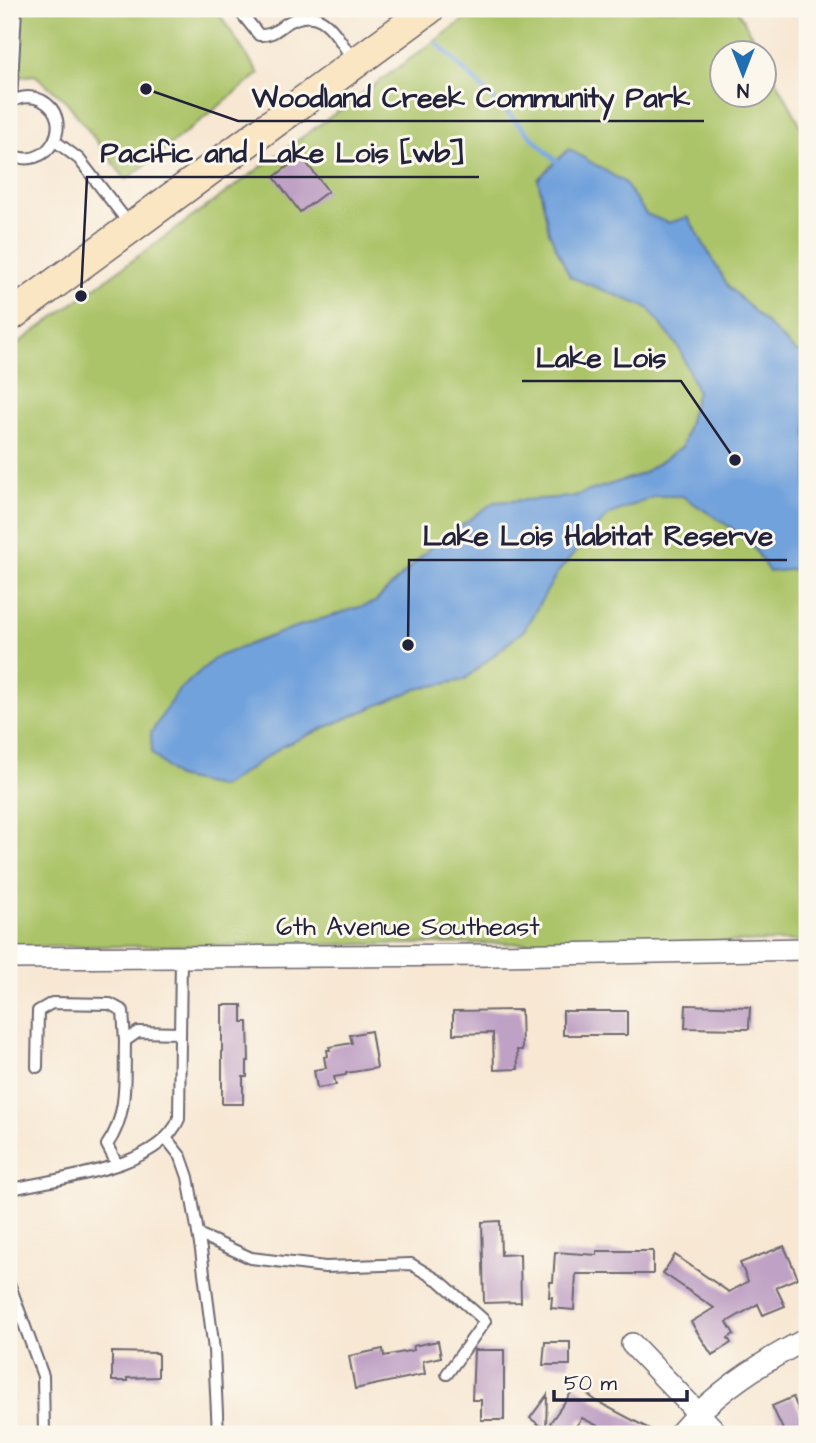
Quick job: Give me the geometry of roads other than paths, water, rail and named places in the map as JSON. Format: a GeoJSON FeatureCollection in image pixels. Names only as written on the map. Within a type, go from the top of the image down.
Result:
{"type":"FeatureCollection","features":[{"type":"Feature","properties":{"kind":"main road"},"geometry":{"type":"LineString","coordinates":[[9,317],[429,9]]}},
{"type":"Feature","properties":{"kind":"street","name":"6th Avenue Southeast"},"geometry":{"type":"LineString","coordinates":[[9,958],[482,955],[807,949]]}},
{"type":"Feature","properties":{"kind":"street"},"geometry":{"type":"LineString","coordinates":[[679,1434],[696,1414],[756,1367],[807,1339]]}},
{"type":"Feature","properties":{"kind":"street"},"geometry":{"type":"LineString","coordinates":[[632,1344],[718,1434]]}},
{"type":"Feature","properties":{"kind":"lane"},"geometry":{"type":"LineString","coordinates":[[9,153],[25,159],[36,158],[46,152],[55,141],[57,120],[46,103],[37,98],[26,97],[10,102],[16,9]]}},
{"type":"Feature","properties":{"kind":"lane"},"geometry":{"type":"LineString","coordinates":[[238,9],[253,31],[259,35],[273,33],[302,15],[320,17],[356,63]]}},
{"type":"Feature","properties":{"kind":"lane"},"geometry":{"type":"LineString","coordinates":[[55,141],[79,159],[131,227]]}},
{"type":"Feature","properties":{"kind":"lane"},"geometry":{"type":"LineString","coordinates":[[9,1185],[17,1188],[138,1158],[166,1139],[175,1128],[179,1119],[181,957]]}},
{"type":"Feature","properties":{"kind":"lane"},"geometry":{"type":"LineString","coordinates":[[37,1067],[38,1011],[52,1003],[110,1004],[123,1011],[123,1114],[118,1130],[107,1145],[117,1164]]}},
{"type":"Feature","properties":{"kind":"lane"},"geometry":{"type":"LineString","coordinates":[[125,1041],[138,1032],[180,1033]]}},
{"type":"Feature","properties":{"kind":"lane"},"geometry":{"type":"LineString","coordinates":[[166,1139],[181,1157],[188,1177],[214,1350],[218,1434]]}},
{"type":"Feature","properties":{"kind":"lane"},"geometry":{"type":"LineString","coordinates":[[198,1234],[251,1258],[325,1266],[411,1265],[442,1282],[485,1321],[447,1374]]}},
{"type":"Feature","properties":{"kind":"lane"},"geometry":{"type":"LineString","coordinates":[[9,1283],[43,1376],[44,1434]]}},
{"type":"Feature","properties":{"kind":"water"},"geometry":{"type":"Polygon","coordinates":[[[569,149],[624,182],[646,214],[668,223],[688,217],[728,286],[796,352],[807,351],[807,568],[769,572],[754,548],[730,527],[682,496],[656,496],[608,515],[558,572],[524,630],[464,680],[417,689],[283,746],[222,787],[176,777],[152,753],[151,733],[177,692],[216,657],[290,629],[375,602],[430,548],[494,502],[571,497],[642,474],[682,447],[697,391],[679,348],[648,308],[570,277],[549,232],[538,179],[569,149]]]}},
{"type":"Feature","properties":{"kind":"waterway"},"geometry":{"type":"LineString","coordinates":[[438,44],[560,165]]}},
{"type":"Feature","properties":{"kind":"place","name":"Woodland Creek Community Park"},"geometry":{"type":"Point","coordinates":[146,89]}},
{"type":"Feature","properties":{"kind":"place","name":"Pacific and Lake Lois [wb]"},"geometry":{"type":"Point","coordinates":[81,296]}},
{"type":"Feature","properties":{"kind":"place","name":"Lake Lois"},"geometry":{"type":"Point","coordinates":[735,460]}},
{"type":"Feature","properties":{"kind":"place","name":"Lake Lois Habitat Reserve"},"geometry":{"type":"Point","coordinates":[408,645]}}]}
